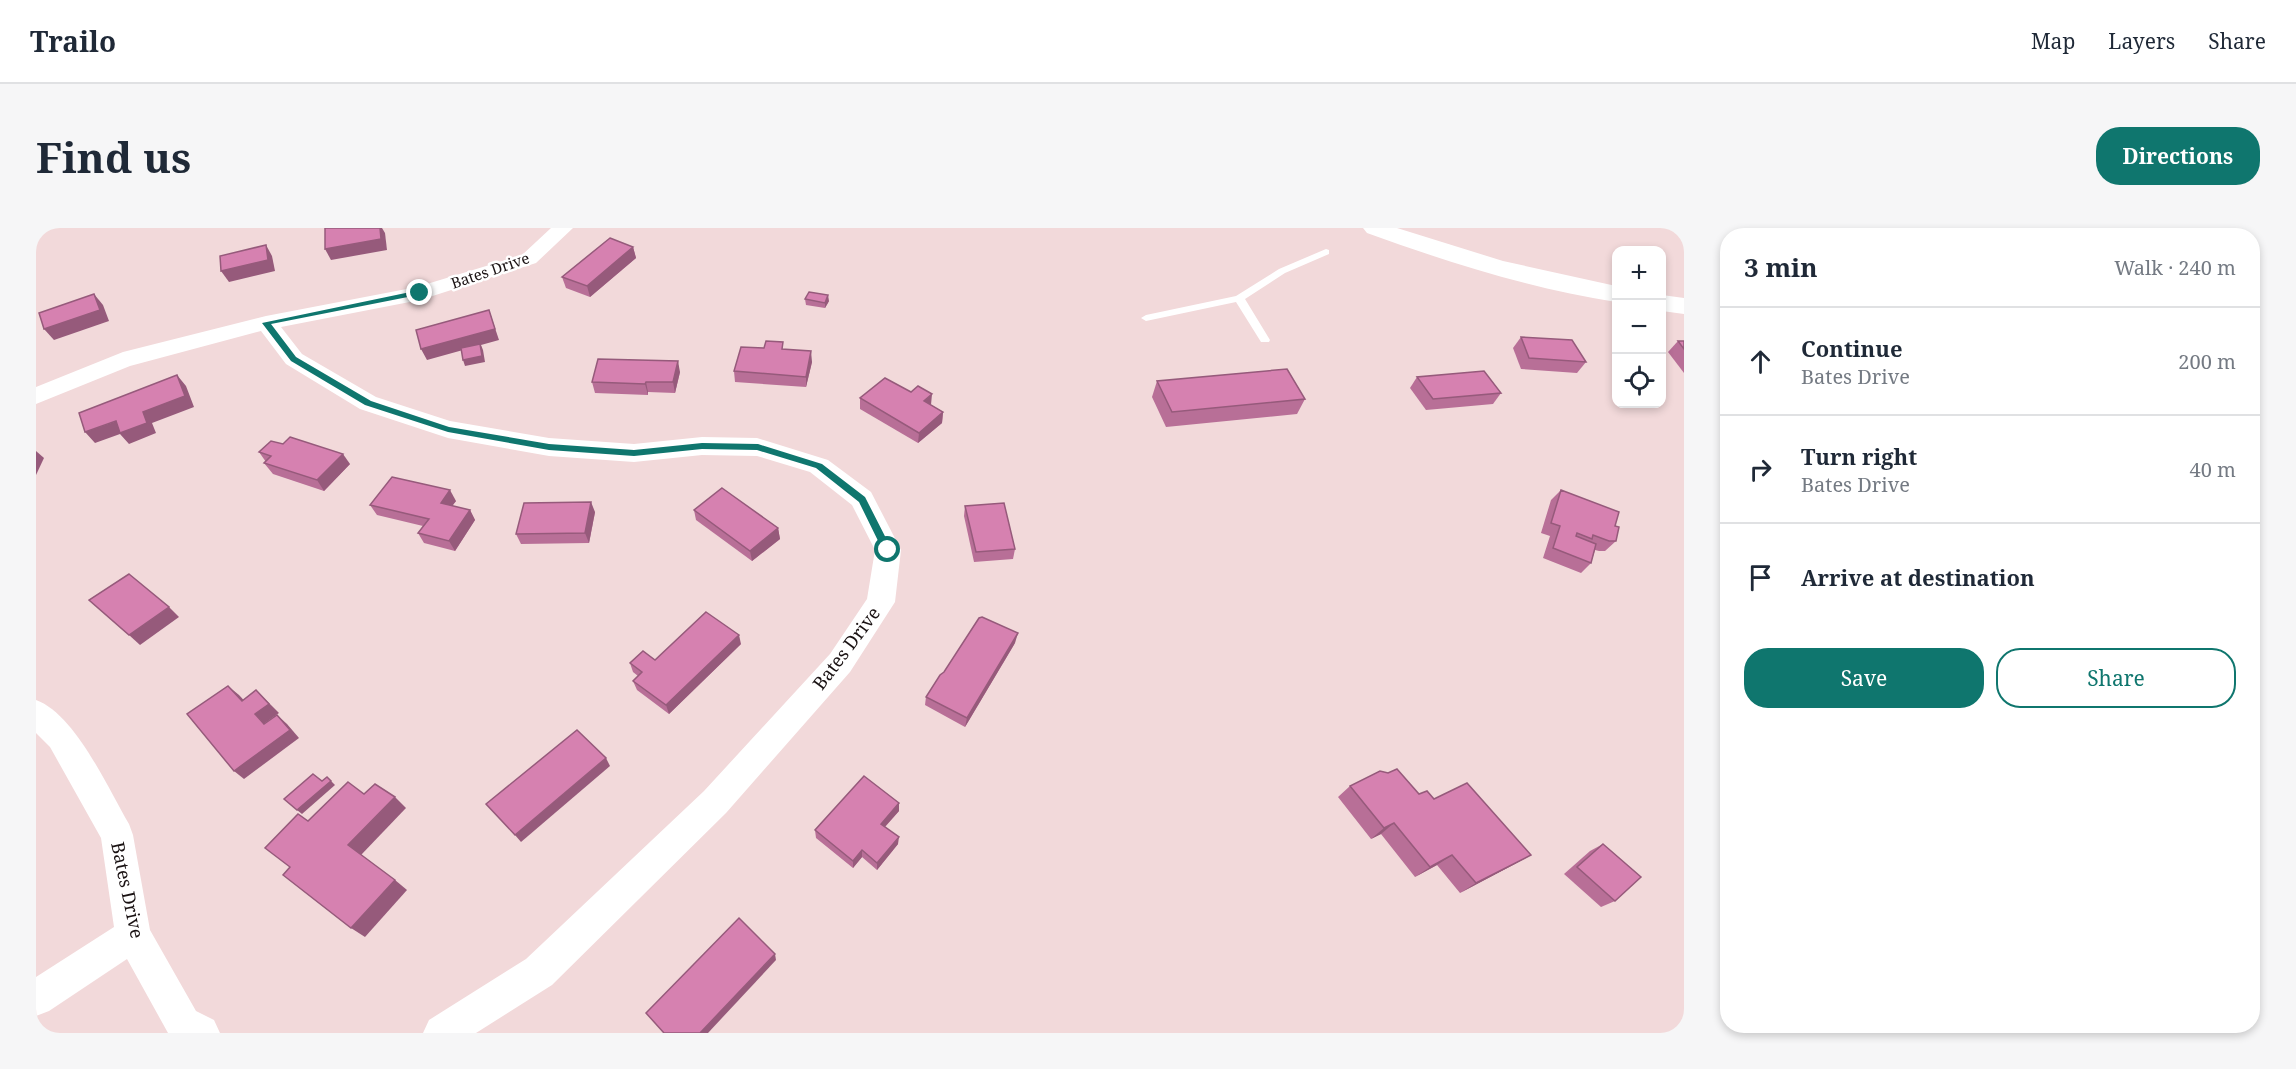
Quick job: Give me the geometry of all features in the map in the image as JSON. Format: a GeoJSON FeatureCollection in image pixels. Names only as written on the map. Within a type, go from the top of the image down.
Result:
{"type":"FeatureCollection","features":[{"type":"Feature","properties":{"kind":"street","name":"Bates Drive"},"geometry":{"type":"LineString","coordinates":[[36,396],[123,360],[266,323],[420,293],[529,260],[563,228]]}},
{"type":"Feature","properties":{"kind":"street"},"geometry":{"type":"LineString","coordinates":[[1375,228],[1437,251],[1535,279],[1612,293]]}},
{"type":"Feature","properties":{"kind":"street"},"geometry":{"type":"LineString","coordinates":[[1666,304],[1684,306]]}},
{"type":"Feature","properties":{"kind":"street","name":"Bates Drive"},"geometry":{"type":"LineString","coordinates":[[266,323],[294,359],[368,403],[448,429],[549,447],[634,453],[702,446],[758,447],[819,466],[862,499],[888,550],[881,602],[840,663],[716,802],[538,972],[442,1033]]}},
{"type":"Feature","properties":{"kind":"street","name":"Bates Drive"},"geometry":{"type":"LineString","coordinates":[[36,713],[62,737],[117,836],[134,934],[183,1024],[201,1033]]}},
{"type":"Feature","properties":{"kind":"street"},"geometry":{"type":"LineString","coordinates":[[36,998],[134,934]]}},
{"type":"Feature","properties":{"kind":"lane"},"geometry":{"type":"LineString","coordinates":[[1146,318],[1239,298],[1282,271],[1326,252]]}},
{"type":"Feature","properties":{"kind":"lane"},"geometry":{"type":"LineString","coordinates":[[1239,298],[1265,340]]}},
{"type":"Feature","properties":{"kind":"building"},"geometry":{"type":"Polygon","coordinates":[[[325,228],[380,228],[381,239],[325,249],[325,228]]]}},
{"type":"Feature","properties":{"kind":"building"},"geometry":{"type":"Polygon","coordinates":[[[610,238],[633,247],[587,286],[562,277],[610,238]]]}},
{"type":"Feature","properties":{"kind":"building"},"geometry":{"type":"Polygon","coordinates":[[[266,245],[268,260],[221,271],[220,256],[266,245]]]}},
{"type":"Feature","properties":{"kind":"building"},"geometry":{"type":"Polygon","coordinates":[[[809,292],[828,295],[825,303],[805,299],[809,292]]]}},
{"type":"Feature","properties":{"kind":"building"},"geometry":{"type":"Polygon","coordinates":[[[94,294],[100,310],[44,329],[39,313],[94,294]]]}},
{"type":"Feature","properties":{"kind":"building"},"geometry":{"type":"Polygon","coordinates":[[[489,310],[495,329],[421,349],[416,330],[489,310]]]}},
{"type":"Feature","properties":{"kind":"building"},"geometry":{"type":"Polygon","coordinates":[[[1521,337],[1572,340],[1586,362],[1529,358],[1521,337]]]}},
{"type":"Feature","properties":{"kind":"building"},"geometry":{"type":"Polygon","coordinates":[[[766,341],[783,342],[782,349],[811,351],[806,377],[734,371],[741,347],[764,348],[766,341]]]}},
{"type":"Feature","properties":{"kind":"building"},"geometry":{"type":"Polygon","coordinates":[[[1678,341],[1684,341],[1684,349],[1678,341]]]}},
{"type":"Feature","properties":{"kind":"building"},"geometry":{"type":"Polygon","coordinates":[[[480,344],[482,356],[463,360],[461,348],[480,344]]]}},
{"type":"Feature","properties":{"kind":"building"},"geometry":{"type":"Polygon","coordinates":[[[598,359],[678,361],[673,382],[646,382],[645,384],[592,382],[598,359]]]}},
{"type":"Feature","properties":{"kind":"building"},"geometry":{"type":"Polygon","coordinates":[[[1287,369],[1305,399],[1172,412],[1157,381],[1287,369]]]}},
{"type":"Feature","properties":{"kind":"building"},"geometry":{"type":"Polygon","coordinates":[[[1484,371],[1501,393],[1433,399],[1417,377],[1484,371]]]}},
{"type":"Feature","properties":{"kind":"building"},"geometry":{"type":"Polygon","coordinates":[[[177,375],[185,396],[143,412],[147,423],[120,433],[116,421],[85,432],[79,413],[177,375]]]}},
{"type":"Feature","properties":{"kind":"building"},"geometry":{"type":"Polygon","coordinates":[[[885,378],[911,392],[918,386],[932,394],[924,401],[943,412],[919,433],[860,398],[885,378]]]}},
{"type":"Feature","properties":{"kind":"building"},"geometry":{"type":"Polygon","coordinates":[[[290,437],[343,454],[317,480],[264,463],[271,456],[259,452],[271,441],[283,444],[290,437]]]}},
{"type":"Feature","properties":{"kind":"building"},"geometry":{"type":"Polygon","coordinates":[[[392,477],[450,490],[441,503],[470,510],[449,541],[418,533],[429,519],[370,505],[392,477]]]}},
{"type":"Feature","properties":{"kind":"building"},"geometry":{"type":"Polygon","coordinates":[[[722,488],[778,528],[750,551],[694,510],[722,488]]]}},
{"type":"Feature","properties":{"kind":"building"},"geometry":{"type":"Polygon","coordinates":[[[1561,490],[1619,512],[1615,526],[1619,527],[1616,541],[1593,535],[1592,539],[1577,533],[1576,536],[1596,544],[1591,563],[1553,548],[1560,526],[1551,523],[1561,490]]]}},
{"type":"Feature","properties":{"kind":"building"},"geometry":{"type":"Polygon","coordinates":[[[591,502],[585,533],[516,534],[524,503],[591,502]]]}},
{"type":"Feature","properties":{"kind":"building"},"geometry":{"type":"Polygon","coordinates":[[[1004,503],[1015,549],[976,552],[965,506],[1004,503]]]}},
{"type":"Feature","properties":{"kind":"building"},"geometry":{"type":"Polygon","coordinates":[[[129,574],[169,607],[129,635],[89,600],[129,574]]]}},
{"type":"Feature","properties":{"kind":"building"},"geometry":{"type":"Polygon","coordinates":[[[706,612],[739,635],[666,705],[633,681],[642,672],[630,663],[643,651],[655,660],[706,612]]]}},
{"type":"Feature","properties":{"kind":"building"},"geometry":{"type":"Polygon","coordinates":[[[982,617],[1018,633],[967,718],[926,697],[979,618],[982,617]]]}},
{"type":"Feature","properties":{"kind":"building"},"geometry":{"type":"Polygon","coordinates":[[[228,686],[242,701],[256,690],[269,704],[255,714],[264,724],[277,715],[290,730],[234,771],[187,714],[228,686]]]}},
{"type":"Feature","properties":{"kind":"building"},"geometry":{"type":"Polygon","coordinates":[[[577,730],[606,758],[515,835],[486,804],[577,730]]]}},
{"type":"Feature","properties":{"kind":"building"},"geometry":{"type":"Polygon","coordinates":[[[1397,769],[1419,794],[1427,791],[1434,799],[1467,783],[1531,855],[1476,883],[1452,855],[1430,867],[1394,823],[1384,828],[1350,786],[1380,771],[1388,773],[1397,769]]]}},
{"type":"Feature","properties":{"kind":"building"},"geometry":{"type":"Polygon","coordinates":[[[313,774],[322,781],[327,777],[331,781],[297,810],[284,799],[313,774]]]}},
{"type":"Feature","properties":{"kind":"building"},"geometry":{"type":"Polygon","coordinates":[[[864,776],[899,803],[881,824],[899,837],[877,863],[862,850],[853,861],[815,830],[864,776]]]}},
{"type":"Feature","properties":{"kind":"building"},"geometry":{"type":"Polygon","coordinates":[[[348,782],[364,794],[375,784],[395,797],[348,845],[395,880],[351,928],[283,875],[290,867],[265,848],[298,814],[308,821],[348,782]]]}},
{"type":"Feature","properties":{"kind":"building"},"geometry":{"type":"Polygon","coordinates":[[[1603,844],[1641,877],[1615,901],[1577,867],[1603,844]]]}},
{"type":"Feature","properties":{"kind":"building"},"geometry":{"type":"Polygon","coordinates":[[[739,918],[775,954],[700,1033],[664,1033],[646,1013],[739,918]]]}},
{"type":"Feature","properties":{"kind":"route"},"geometry":{"type":"LineString","coordinates":[[420,293],[266,323],[294,359],[368,403],[448,429],[549,447],[634,453],[702,446],[758,447],[819,466],[862,499],[888,550]]}}]}
